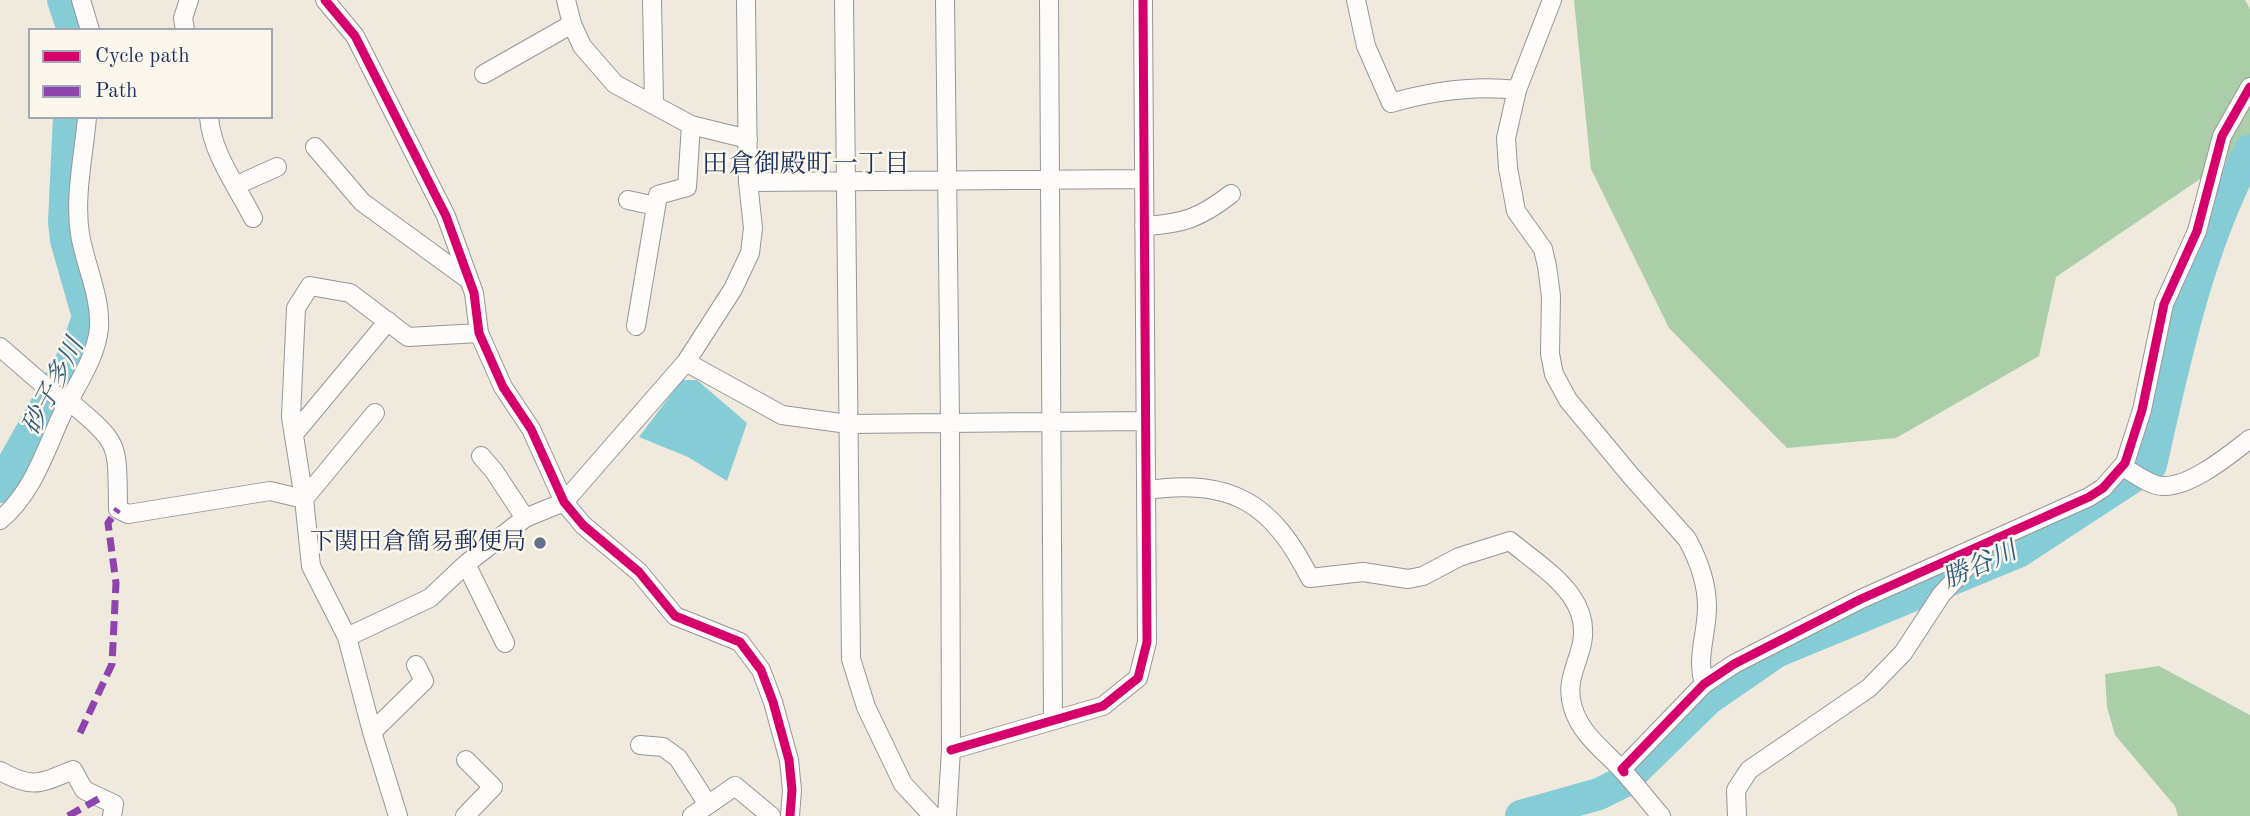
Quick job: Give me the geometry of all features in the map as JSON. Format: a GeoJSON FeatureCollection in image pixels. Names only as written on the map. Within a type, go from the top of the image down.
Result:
{"type":"FeatureCollection","features":[{"type":"Feature","properties":{"kind":"street"},"geometry":{"type":"LineString","coordinates":[[81,0],[89,28]]}},
{"type":"Feature","properties":{"kind":"street"},"geometry":{"type":"LineString","coordinates":[[185,28],[183,18],[189,0]]}},
{"type":"Feature","properties":{"kind":"street"},"geometry":{"type":"LineString","coordinates":[[325,0],[355,36],[446,216],[469,280],[478,333],[503,387],[531,429],[564,502],[583,525],[639,572],[675,615],[740,642],[761,670],[774,702],[789,760],[792,790],[790,816]]}},
{"type":"Feature","properties":{"kind":"street"},"geometry":{"type":"LineString","coordinates":[[566,0],[572,24],[582,46],[615,84],[654,102],[691,125],[748,138]]}},
{"type":"Feature","properties":{"kind":"street"},"geometry":{"type":"LineString","coordinates":[[652,0],[654,102]]}},
{"type":"Feature","properties":{"kind":"street"},"geometry":{"type":"LineString","coordinates":[[348,637],[430,598],[466,564],[524,518],[564,502],[686,362],[733,289],[750,253],[753,228],[748,182],[746,0]]}},
{"type":"Feature","properties":{"kind":"street"},"geometry":{"type":"LineString","coordinates":[[844,0],[850,659],[866,707],[903,784],[933,816]]}},
{"type":"Feature","properties":{"kind":"street"},"geometry":{"type":"LineString","coordinates":[[945,0],[951,750],[947,816]]}},
{"type":"Feature","properties":{"kind":"street"},"geometry":{"type":"LineString","coordinates":[[1049,0],[1053,720]]}},
{"type":"Feature","properties":{"kind":"street"},"geometry":{"type":"LineString","coordinates":[[951,750],[1103,706],[1138,678],[1147,642],[1143,0]]}},
{"type":"Feature","properties":{"kind":"street"},"geometry":{"type":"LineString","coordinates":[[1356,0],[1366,46],[1391,103],[1440,91],[1494,88],[1517,90]]}},
{"type":"Feature","properties":{"kind":"street"},"geometry":{"type":"LineString","coordinates":[[1552,0],[1507,121],[1508,168],[1516,211],[1543,249],[1551,296],[1550,354],[1554,374],[1568,400],[1631,477],[1687,539],[1694,551],[1703,579],[1707,608],[1700,657],[1704,684]]}},
{"type":"Feature","properties":{"kind":"street"},"geometry":{"type":"LineString","coordinates":[[484,74],[572,24]]}},
{"type":"Feature","properties":{"kind":"street"},"geometry":{"type":"LineString","coordinates":[[1627,775],[1704,684],[1767,645],[2089,497],[2103,488],[2123,467],[2142,410],[2164,304],[2205,209],[2212,164],[2222,136],[2250,87]]}},
{"type":"Feature","properties":{"kind":"street"},"geometry":{"type":"LineString","coordinates":[[0,520],[28,486],[53,440],[65,400],[87,366],[99,329],[99,308],[80,234],[87,119]]}},
{"type":"Feature","properties":{"kind":"street"},"geometry":{"type":"LineString","coordinates":[[209,119],[210,131],[223,164],[253,218]]}},
{"type":"Feature","properties":{"kind":"street"},"geometry":{"type":"LineString","coordinates":[[636,326],[658,195],[687,187],[691,125]]}},
{"type":"Feature","properties":{"kind":"street"},"geometry":{"type":"LineString","coordinates":[[315,147],[362,202],[469,280]]}},
{"type":"Feature","properties":{"kind":"street"},"geometry":{"type":"LineString","coordinates":[[237,186],[277,167]]}},
{"type":"Feature","properties":{"kind":"street"},"geometry":{"type":"LineString","coordinates":[[748,182],[1144,179]]}},
{"type":"Feature","properties":{"kind":"street"},"geometry":{"type":"LineString","coordinates":[[1144,226],[1180,224],[1207,212],[1231,194]]}},
{"type":"Feature","properties":{"kind":"street"},"geometry":{"type":"LineString","coordinates":[[628,200],[656,206]]}},
{"type":"Feature","properties":{"kind":"street"},"geometry":{"type":"LineString","coordinates":[[398,816],[372,732],[348,637],[311,566],[291,417],[296,308],[310,286],[350,293],[408,337],[478,333]]}},
{"type":"Feature","properties":{"kind":"street"},"geometry":{"type":"LineString","coordinates":[[294,435],[388,321]]}},
{"type":"Feature","properties":{"kind":"street"},"geometry":{"type":"LineString","coordinates":[[0,346],[46,388],[107,432],[116,447],[118,509],[128,514],[270,491],[304,499]]}},
{"type":"Feature","properties":{"kind":"street"},"geometry":{"type":"LineString","coordinates":[[686,362],[782,415],[848,424],[1144,421]]}},
{"type":"Feature","properties":{"kind":"street"},"geometry":{"type":"LineString","coordinates":[[304,499],[375,413]]}},
{"type":"Feature","properties":{"kind":"street"},"geometry":{"type":"LineString","coordinates":[[2123,467],[2163,486],[2177,483],[2201,473],[2250,439]]}},
{"type":"Feature","properties":{"kind":"street"},"geometry":{"type":"LineString","coordinates":[[481,456],[494,471],[524,518]]}},
{"type":"Feature","properties":{"kind":"street"},"geometry":{"type":"LineString","coordinates":[[1147,490],[1201,487],[1244,498],[1277,524],[1295,548],[1310,578],[1363,572],[1408,579],[1423,576],[1459,557],[1510,541],[1562,582],[1573,596],[1578,608],[1583,642],[1570,684],[1574,710],[1585,732],[1627,775],[1661,816]]}},
{"type":"Feature","properties":{"kind":"street"},"geometry":{"type":"LineString","coordinates":[[1737,816],[1736,790],[1749,770],[1869,688],[1903,653],[1941,595],[1989,542]]}},
{"type":"Feature","properties":{"kind":"street"},"geometry":{"type":"LineString","coordinates":[[466,564],[505,643]]}},
{"type":"Feature","properties":{"kind":"street"},"geometry":{"type":"LineString","coordinates":[[372,732],[424,681],[416,666]]}},
{"type":"Feature","properties":{"kind":"street"},"geometry":{"type":"LineString","coordinates":[[640,745],[663,747],[678,758],[708,803]]}},
{"type":"Feature","properties":{"kind":"street"},"geometry":{"type":"LineString","coordinates":[[465,816],[493,787],[466,760]]}},
{"type":"Feature","properties":{"kind":"street"},"geometry":{"type":"LineString","coordinates":[[0,771],[19,782],[35,785],[73,770],[84,790],[114,804],[112,816]]}},
{"type":"Feature","properties":{"kind":"street"},"geometry":{"type":"LineString","coordinates":[[692,816],[735,786],[771,816]]}},
{"type":"Feature","properties":{"kind":"green space"},"geometry":{"type":"Polygon","coordinates":[[[1574,0],[2245,0],[2250,9],[2250,145],[2056,277],[2039,356],[1896,438],[1787,448],[1669,328],[1591,169],[1574,0]]]}},
{"type":"Feature","properties":{"kind":"green space"},"geometry":{"type":"Polygon","coordinates":[[[2159,666],[2250,715],[2250,816],[2178,816],[2175,806],[2115,735],[2107,707],[2105,674],[2159,666]]]}},
{"type":"Feature","properties":{"kind":"water"},"geometry":{"type":"Polygon","coordinates":[[[682,380],[697,380],[747,423],[727,481],[688,457],[639,437],[682,380]]]}},
{"type":"Feature","properties":{"kind":"waterway","name":"砂子多川"},"geometry":{"type":"LineString","coordinates":[[63,0],[72,28]]}},
{"type":"Feature","properties":{"kind":"waterway","name":"砂子多川"},"geometry":{"type":"LineString","coordinates":[[0,487],[75,354],[88,317],[66,240],[64,222],[69,119]]}},
{"type":"Feature","properties":{"kind":"waterway","name":"勝谷川"},"geometry":{"type":"LineString","coordinates":[[1521,816],[1599,794],[1623,782],[1708,699],[1776,652],[2018,552],[2151,465],[2179,344],[2202,264],[2216,225],[2250,150]]}},
{"type":"Feature","properties":{"kind":"marked path"},"geometry":{"type":"LineString","coordinates":[[80,733],[112,664],[116,583],[108,523],[118,509]]}},
{"type":"Feature","properties":{"kind":"marked path"},"geometry":{"type":"LineString","coordinates":[[68,816],[100,798]]}},
{"type":"Feature","properties":{"kind":"cycle path"},"geometry":{"type":"LineString","coordinates":[[325,0],[355,36],[446,216],[474,293],[479,333],[503,387],[531,429],[564,502],[583,525],[639,572],[675,616],[740,642],[761,670],[789,760],[792,790],[790,816]]}},
{"type":"Feature","properties":{"kind":"cycle path"},"geometry":{"type":"LineString","coordinates":[[951,750],[1103,706],[1138,678],[1147,642],[1143,0]]}},
{"type":"Feature","properties":{"kind":"cycle path"},"geometry":{"type":"LineString","coordinates":[[1624,772],[1622,769],[1704,684],[1734,664],[1861,599],[2089,497],[2103,488],[2125,463],[2142,410],[2164,304],[2197,231],[2222,136],[2250,87]]}},
{"type":"Feature","properties":{"kind":"place","name":"下関田倉簡易郵便局"},"geometry":{"type":"Point","coordinates":[540,543]}},
{"type":"Feature","properties":{"kind":"district","name":"田倉御殿町一丁目"},"geometry":{"type":"Point","coordinates":[806,165]}}]}
